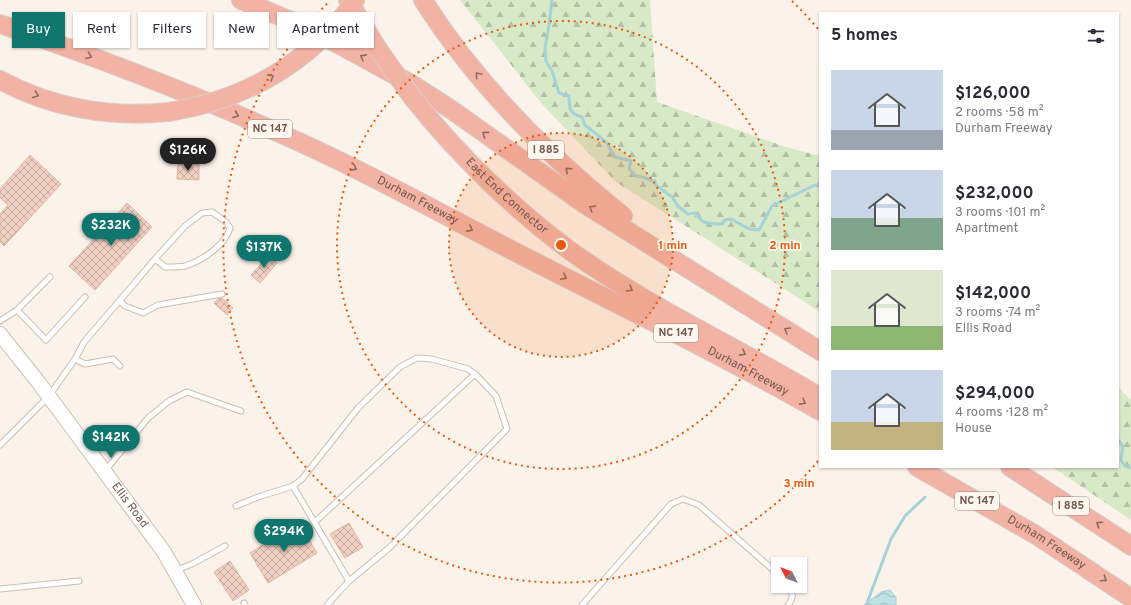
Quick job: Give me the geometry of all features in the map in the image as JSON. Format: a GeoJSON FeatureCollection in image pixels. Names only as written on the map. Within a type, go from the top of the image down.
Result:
{"type":"FeatureCollection","features":[{"type":"Feature","properties":{"kind":"highway"},"geometry":{"type":"LineString","coordinates":[[241,0],[300,25],[338,44],[413,86],[449,108],[586,204],[696,273]]}},
{"type":"Feature","properties":{"kind":"highway","name":"East End Connector"},"geometry":{"type":"LineString","coordinates":[[348,0],[378,49],[412,97],[430,119],[495,188],[538,226],[596,268],[659,306],[819,396]]}},
{"type":"Feature","properties":{"kind":"highway"},"geometry":{"type":"LineString","coordinates":[[0,80],[35,95],[67,105],[84,109],[125,114],[168,112],[207,105],[256,86],[279,73],[324,37],[356,0]]}},
{"type":"Feature","properties":{"kind":"highway","name":"I 885"},"geometry":{"type":"LineString","coordinates":[[423,0],[466,60],[551,155],[601,198],[696,273],[819,349]]}},
{"type":"Feature","properties":{"kind":"highway","name":"Durham Freeway"},"geometry":{"type":"LineString","coordinates":[[0,24],[134,73],[252,121],[310,147],[652,320],[819,410]]}},
{"type":"Feature","properties":{"kind":"highway","name":"Durham Freeway"},"geometry":{"type":"LineString","coordinates":[[920,468],[1036,535],[1131,598]]}},
{"type":"Feature","properties":{"kind":"highway"},"geometry":{"type":"LineString","coordinates":[[933,468],[1036,535]]}},
{"type":"Feature","properties":{"kind":"highway","name":"I 885"},"geometry":{"type":"LineString","coordinates":[[1012,468],[1131,546]]}},
{"type":"Feature","properties":{"kind":"main road","name":"Ellis Road"},"geometry":{"type":"LineString","coordinates":[[0,334],[49,396],[164,552],[194,605]]}},
{"type":"Feature","properties":{"kind":"lane"},"geometry":{"type":"LineString","coordinates":[[0,446],[49,396],[75,359],[84,342],[155,259],[185,226],[202,213],[212,212],[226,222],[230,228],[228,234],[213,252],[184,266],[166,268],[155,259]]}},
{"type":"Feature","properties":{"kind":"lane"},"geometry":{"type":"LineString","coordinates":[[0,320],[17,310],[50,277]]}},
{"type":"Feature","properties":{"kind":"lane"},"geometry":{"type":"LineString","coordinates":[[120,301],[125,306],[143,313],[158,305],[222,294]]}},
{"type":"Feature","properties":{"kind":"lane"},"geometry":{"type":"LineString","coordinates":[[17,310],[46,340],[85,297]]}},
{"type":"Feature","properties":{"kind":"lane"},"geometry":{"type":"LineString","coordinates":[[236,506],[258,497],[294,486],[302,479],[358,408],[400,367],[417,358],[432,359],[468,370],[475,374],[496,396],[507,429],[389,548],[348,581],[327,605]]}},
{"type":"Feature","properties":{"kind":"lane"},"geometry":{"type":"LineString","coordinates":[[75,359],[85,364],[112,360],[120,366]]}},
{"type":"Feature","properties":{"kind":"lane"},"geometry":{"type":"LineString","coordinates":[[315,522],[475,374]]}},
{"type":"Feature","properties":{"kind":"lane"},"geometry":{"type":"LineString","coordinates":[[104,472],[148,418],[169,401],[187,392],[241,411]]}},
{"type":"Feature","properties":{"kind":"lane"},"geometry":{"type":"LineString","coordinates":[[294,486],[348,581]]}},
{"type":"Feature","properties":{"kind":"lane"},"geometry":{"type":"LineString","coordinates":[[582,605],[671,504],[683,499],[699,505],[771,568]]}},
{"type":"Feature","properties":{"kind":"lane"},"geometry":{"type":"LineString","coordinates":[[174,571],[192,564],[225,546]]}},
{"type":"Feature","properties":{"kind":"lane"},"geometry":{"type":"LineString","coordinates":[[0,589],[79,582]]}},
{"type":"Feature","properties":{"kind":"lane"},"geometry":{"type":"LineString","coordinates":[[788,605],[793,600],[792,593]]}},
{"type":"Feature","properties":{"kind":"green space"},"geometry":{"type":"Polygon","coordinates":[[[460,0],[650,0],[657,102],[786,147],[819,156],[819,311],[616,182],[541,103],[460,0]]]}},
{"type":"Feature","properties":{"kind":"green space"},"geometry":{"type":"Polygon","coordinates":[[[1119,388],[1131,400],[1131,520],[1053,468],[1119,468],[1119,388]]]}},
{"type":"Feature","properties":{"kind":"water"},"geometry":{"type":"Polygon","coordinates":[[[890,590],[896,597],[896,605],[864,605],[881,592],[890,590]]]}},
{"type":"Feature","properties":{"kind":"building"},"geometry":{"type":"Polygon","coordinates":[[[30,155],[61,184],[4,246],[0,242],[0,214],[8,205],[0,198],[0,189],[30,155]]]}},
{"type":"Feature","properties":{"kind":"building"},"geometry":{"type":"Polygon","coordinates":[[[178,164],[199,164],[199,180],[177,179],[178,164]]]}},
{"type":"Feature","properties":{"kind":"building"},"geometry":{"type":"Polygon","coordinates":[[[127,203],[152,227],[95,290],[69,266],[127,203]]]}},
{"type":"Feature","properties":{"kind":"building"},"geometry":{"type":"Polygon","coordinates":[[[268,256],[277,263],[260,283],[251,275],[268,256]]]}},
{"type":"Feature","properties":{"kind":"building"},"geometry":{"type":"Polygon","coordinates":[[[222,298],[233,308],[227,315],[214,303],[218,299],[222,298]]]}},
{"type":"Feature","properties":{"kind":"building"},"geometry":{"type":"Polygon","coordinates":[[[299,523],[317,553],[268,583],[250,553],[299,523]]]}},
{"type":"Feature","properties":{"kind":"building"},"geometry":{"type":"Polygon","coordinates":[[[349,523],[363,547],[345,558],[330,534],[349,523]]]}},
{"type":"Feature","properties":{"kind":"building"},"geometry":{"type":"Polygon","coordinates":[[[230,561],[249,590],[233,601],[214,572],[230,561]]]}},
{"type":"Feature","properties":{"kind":"waterway"},"geometry":{"type":"LineString","coordinates":[[552,0],[545,48],[546,61],[552,71],[559,93],[569,96],[572,112],[582,117],[585,125],[606,142],[615,157],[631,161],[629,169],[636,176],[655,181],[656,185],[672,197],[678,206],[688,214],[696,213],[701,220],[707,223],[722,224],[725,220],[731,219],[749,229],[759,230],[772,206],[815,185],[819,185]]}},
{"type":"Feature","properties":{"kind":"waterway"},"geometry":{"type":"LineString","coordinates":[[1119,441],[1123,447],[1121,460],[1125,466],[1131,468]]}},
{"type":"Feature","properties":{"kind":"waterway"},"geometry":{"type":"LineString","coordinates":[[867,603],[891,539],[905,516],[925,497]]}}]}
